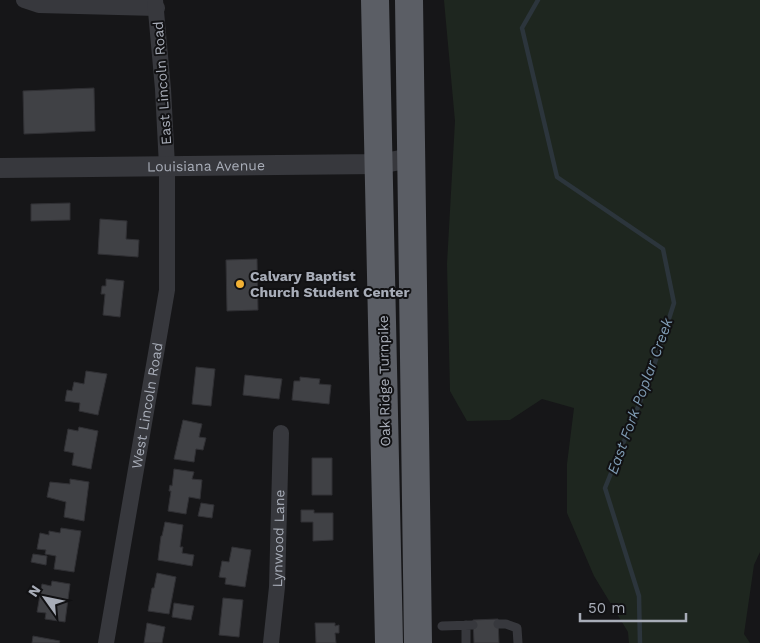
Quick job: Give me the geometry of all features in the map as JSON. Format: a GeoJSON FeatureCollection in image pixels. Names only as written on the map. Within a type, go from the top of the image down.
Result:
{"type":"FeatureCollection","features":[{"type":"Feature","properties":{"kind":"highway","name":"Oak Ridge Turnpike"},"geometry":{"type":"LineString","coordinates":[[374,0],[379,164],[402,535],[418,643]]}},
{"type":"Feature","properties":{"kind":"highway","name":"Oak Ridge Turnpike"},"geometry":{"type":"LineString","coordinates":[[389,643],[402,535],[411,158],[409,0]]}},
{"type":"Feature","properties":{"kind":"street"},"geometry":{"type":"LineString","coordinates":[[24,0],[39,5],[156,4]]}},
{"type":"Feature","properties":{"kind":"street","name":"East Lincoln Road"},"geometry":{"type":"LineString","coordinates":[[156,4],[167,166]]}},
{"type":"Feature","properties":{"kind":"street","name":"Louisiana Avenue"},"geometry":{"type":"LineString","coordinates":[[0,168],[379,164],[411,158]]}},
{"type":"Feature","properties":{"kind":"street","name":"West Lincoln Road"},"geometry":{"type":"LineString","coordinates":[[106,643],[166,299],[168,250],[167,166]]}},
{"type":"Feature","properties":{"kind":"street","name":"Lynwood Lane"},"geometry":{"type":"LineString","coordinates":[[271,643],[277,587],[282,432]]}},
{"type":"Feature","properties":{"kind":"lane"},"geometry":{"type":"LineString","coordinates":[[498,624],[506,624],[517,628],[518,643]]}},
{"type":"Feature","properties":{"kind":"lane"},"geometry":{"type":"LineString","coordinates":[[442,626],[469,625],[466,643]]}},
{"type":"Feature","properties":{"kind":"shaded area"},"geometry":{"type":"Polygon","coordinates":[[[444,0],[760,0],[760,552],[754,565],[744,634],[750,643],[629,643],[628,632],[594,576],[567,513],[567,464],[574,408],[542,399],[510,420],[467,421],[450,391],[447,264],[455,121],[444,0]]]}},
{"type":"Feature","properties":{"kind":"building"},"geometry":{"type":"Polygon","coordinates":[[[94,88],[95,131],[24,134],[23,91],[94,88]]]}},
{"type":"Feature","properties":{"kind":"building"},"geometry":{"type":"Polygon","coordinates":[[[70,203],[70,220],[31,221],[31,204],[70,203]]]}},
{"type":"Feature","properties":{"kind":"building"},"geometry":{"type":"Polygon","coordinates":[[[100,219],[127,221],[126,239],[139,240],[138,257],[98,254],[100,219]]]}},
{"type":"Feature","properties":{"kind":"building"},"geometry":{"type":"Polygon","coordinates":[[[257,259],[258,310],[227,311],[226,260],[257,259]]]}},
{"type":"Feature","properties":{"kind":"building"},"geometry":{"type":"Polygon","coordinates":[[[106,279],[124,281],[120,317],[103,315],[105,294],[101,294],[102,286],[106,286],[106,279]]]}},
{"type":"Feature","properties":{"kind":"building"},"geometry":{"type":"Polygon","coordinates":[[[196,367],[215,369],[211,406],[192,404],[196,367]]]}},
{"type":"Feature","properties":{"kind":"building"},"geometry":{"type":"Polygon","coordinates":[[[86,371],[107,374],[98,415],[79,411],[80,403],[65,401],[67,390],[72,391],[74,382],[84,384],[86,371]]]}},
{"type":"Feature","properties":{"kind":"building"},"geometry":{"type":"Polygon","coordinates":[[[245,375],[282,379],[279,399],[243,395],[245,375]]]}},
{"type":"Feature","properties":{"kind":"building"},"geometry":{"type":"Polygon","coordinates":[[[300,377],[320,379],[319,384],[331,385],[329,404],[292,400],[294,381],[300,381],[300,377]]]}},
{"type":"Feature","properties":{"kind":"building"},"geometry":{"type":"Polygon","coordinates":[[[183,420],[202,424],[199,437],[206,438],[203,450],[196,449],[194,462],[174,459],[183,420]]]}},
{"type":"Feature","properties":{"kind":"building"},"geometry":{"type":"Polygon","coordinates":[[[79,427],[98,431],[91,469],[72,465],[74,453],[64,451],[68,429],[78,431],[79,427]]]}},
{"type":"Feature","properties":{"kind":"building"},"geometry":{"type":"Polygon","coordinates":[[[312,458],[332,458],[332,495],[312,495],[312,458]]]}},
{"type":"Feature","properties":{"kind":"building"},"geometry":{"type":"Polygon","coordinates":[[[174,469],[194,472],[192,479],[202,480],[200,499],[189,497],[186,514],[168,511],[171,491],[169,491],[170,485],[172,486],[174,469]]]}},
{"type":"Feature","properties":{"kind":"building"},"geometry":{"type":"Polygon","coordinates":[[[70,479],[89,482],[84,521],[64,517],[66,502],[47,497],[50,482],[70,484],[70,479]]]}},
{"type":"Feature","properties":{"kind":"building"},"geometry":{"type":"Polygon","coordinates":[[[201,503],[214,505],[212,518],[198,516],[201,503]]]}},
{"type":"Feature","properties":{"kind":"building"},"geometry":{"type":"Polygon","coordinates":[[[301,510],[314,510],[314,513],[333,513],[333,540],[313,541],[313,522],[301,522],[301,510]]]}},
{"type":"Feature","properties":{"kind":"building"},"geometry":{"type":"Polygon","coordinates":[[[165,522],[183,525],[180,547],[183,547],[182,553],[194,555],[192,566],[158,560],[165,522]]]}},
{"type":"Feature","properties":{"kind":"building"},"geometry":{"type":"Polygon","coordinates":[[[61,528],[81,531],[74,572],[54,569],[56,556],[45,554],[46,550],[37,549],[40,533],[49,535],[49,531],[60,533],[61,528]]]}},
{"type":"Feature","properties":{"kind":"building"},"geometry":{"type":"Polygon","coordinates":[[[232,547],[251,550],[245,587],[225,584],[226,578],[219,577],[222,561],[229,562],[232,547]]]}},
{"type":"Feature","properties":{"kind":"building"},"geometry":{"type":"Polygon","coordinates":[[[33,554],[47,556],[46,565],[31,562],[33,554]]]}},
{"type":"Feature","properties":{"kind":"building"},"geometry":{"type":"Polygon","coordinates":[[[157,573],[176,577],[169,614],[148,611],[157,573]]]}},
{"type":"Feature","properties":{"kind":"building"},"geometry":{"type":"Polygon","coordinates":[[[52,581],[70,584],[65,622],[45,619],[46,613],[37,612],[42,584],[51,586],[52,581]]]}},
{"type":"Feature","properties":{"kind":"building"},"geometry":{"type":"Polygon","coordinates":[[[223,598],[243,600],[239,637],[219,635],[223,598]]]}},
{"type":"Feature","properties":{"kind":"building"},"geometry":{"type":"Polygon","coordinates":[[[174,603],[194,606],[191,620],[172,617],[174,603]]]}},
{"type":"Feature","properties":{"kind":"building"},"geometry":{"type":"Polygon","coordinates":[[[498,619],[499,643],[474,643],[473,620],[498,619]]]}},
{"type":"Feature","properties":{"kind":"building"},"geometry":{"type":"Polygon","coordinates":[[[147,623],[165,627],[162,643],[144,643],[147,623]]]}},
{"type":"Feature","properties":{"kind":"building"},"geometry":{"type":"Polygon","coordinates":[[[315,623],[335,623],[335,626],[339,625],[339,633],[335,633],[336,643],[316,643],[315,623]]]}},
{"type":"Feature","properties":{"kind":"building"},"geometry":{"type":"Polygon","coordinates":[[[33,636],[60,641],[59,643],[32,643],[33,636]]]}},
{"type":"Feature","properties":{"kind":"waterway","name":"East Fork Poplar Creek"},"geometry":{"type":"LineString","coordinates":[[538,0],[522,28],[557,177],[663,249],[674,303],[651,375],[605,488],[639,596],[640,643]]}},
{"type":"Feature","properties":{"kind":"place","name":"Calvary Baptist Church Student Center"},"geometry":{"type":"Point","coordinates":[240,284]}}]}
